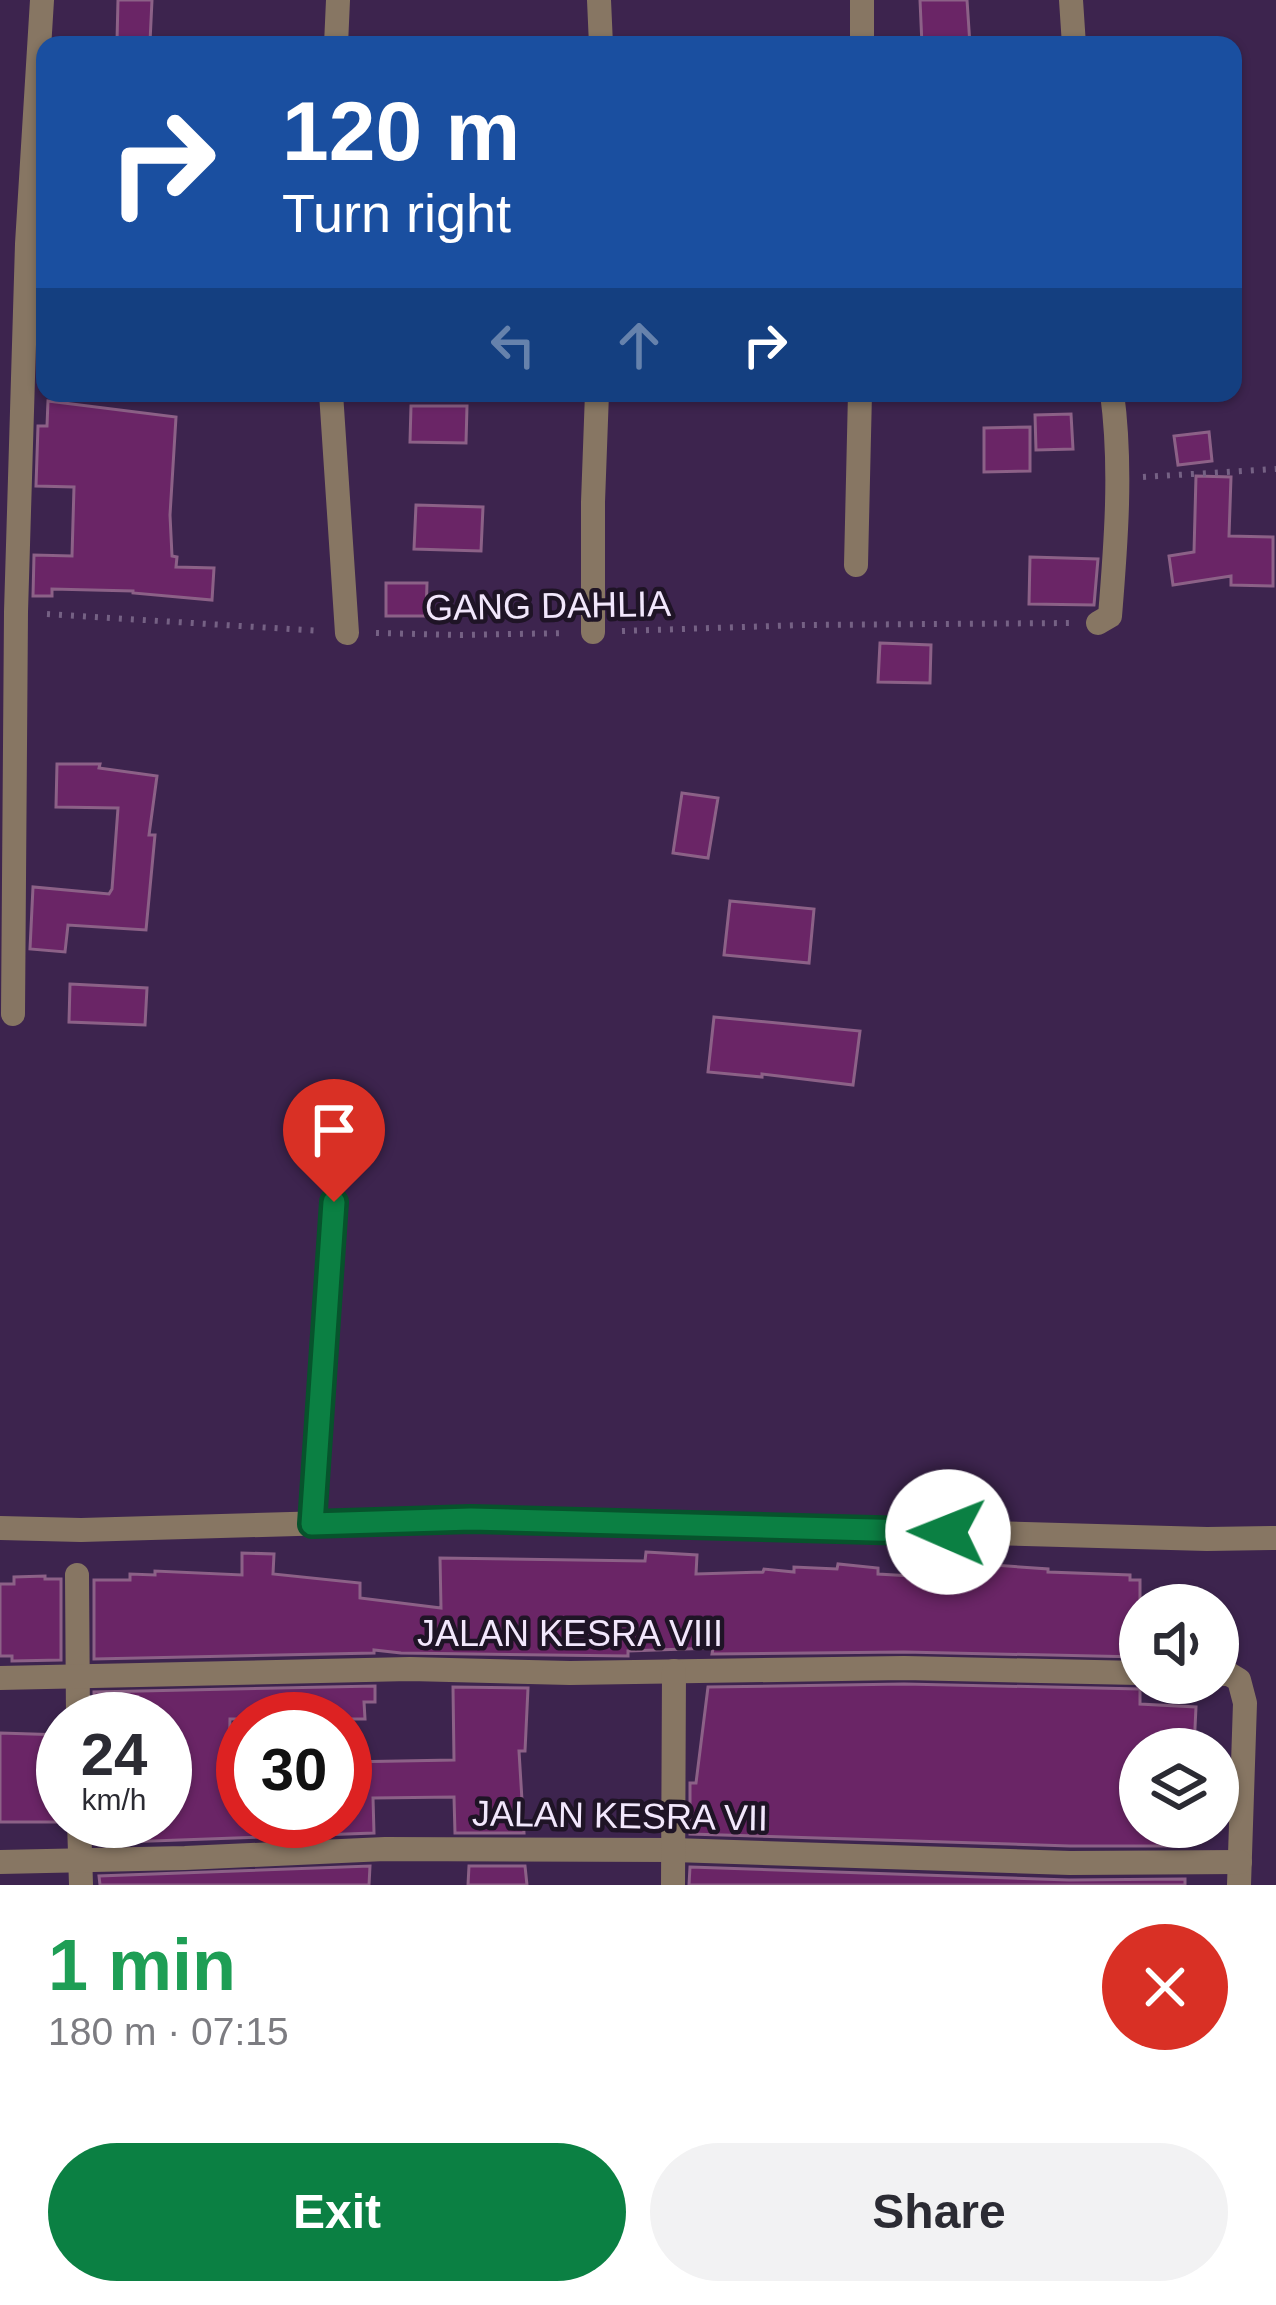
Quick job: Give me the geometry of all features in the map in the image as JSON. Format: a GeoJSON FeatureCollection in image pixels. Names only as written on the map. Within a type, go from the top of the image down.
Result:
{"type":"FeatureCollection","features":[{"type":"Feature","properties":{"kind":"street"},"geometry":{"type":"LineString","coordinates":[[40,36],[42,0]]}},
{"type":"Feature","properties":{"kind":"street"},"geometry":{"type":"LineString","coordinates":[[336,36],[338,0]]}},
{"type":"Feature","properties":{"kind":"street"},"geometry":{"type":"LineString","coordinates":[[599,0],[601,36]]}},
{"type":"Feature","properties":{"kind":"street"},"geometry":{"type":"LineString","coordinates":[[862,0],[862,36]]}},
{"type":"Feature","properties":{"kind":"street"},"geometry":{"type":"LineString","coordinates":[[1071,0],[1073,36]]}},
{"type":"Feature","properties":{"kind":"street"},"geometry":{"type":"LineString","coordinates":[[13,1015],[16,612],[36,98]]}},
{"type":"Feature","properties":{"kind":"street"},"geometry":{"type":"LineString","coordinates":[[333,402],[347,633]]}},
{"type":"Feature","properties":{"kind":"street"},"geometry":{"type":"LineString","coordinates":[[593,632],[597,402]]}},
{"type":"Feature","properties":{"kind":"street"},"geometry":{"type":"LineString","coordinates":[[856,565],[860,402]]}},
{"type":"Feature","properties":{"kind":"street"},"geometry":{"type":"LineString","coordinates":[[1099,623],[1110,616],[1114,577],[1117,430],[1113,402]]}},
{"type":"Feature","properties":{"kind":"street"},"geometry":{"type":"LineString","coordinates":[[312,1524],[334,1202]]}},
{"type":"Feature","properties":{"kind":"street"},"geometry":{"type":"LineString","coordinates":[[0,1528],[471,1519],[1276,1538]]}},
{"type":"Feature","properties":{"kind":"street"},"geometry":{"type":"LineString","coordinates":[[76,1575],[77,1692]]}},
{"type":"Feature","properties":{"kind":"street","name":"JALAN KESRA VIII"},"geometry":{"type":"LineString","coordinates":[[0,1678],[410,1669],[1119,1672]]}},
{"type":"Feature","properties":{"kind":"street"},"geometry":{"type":"LineString","coordinates":[[673,1885],[674,1671]]}},
{"type":"Feature","properties":{"kind":"street"},"geometry":{"type":"LineString","coordinates":[[1239,1680],[1245,1703],[1240,1874]]}},
{"type":"Feature","properties":{"kind":"street","name":"JALAN KESRA VII"},"geometry":{"type":"LineString","coordinates":[[0,1862],[81,1873],[385,1849],[674,1850],[1070,1862],[1240,1874]]}},
{"type":"Feature","properties":{"kind":"path"},"geometry":{"type":"LineString","coordinates":[[1116,479],[1276,469]]}},
{"type":"Feature","properties":{"kind":"path","name":"GANG DAHLIA"},"geometry":{"type":"LineString","coordinates":[[16,612],[347,633],[461,635],[1099,623]]}},
{"type":"Feature","properties":{"kind":"building"},"geometry":{"type":"Polygon","coordinates":[[[118,0],[152,0],[150,36],[117,36],[118,0]]]}},
{"type":"Feature","properties":{"kind":"building"},"geometry":{"type":"Polygon","coordinates":[[[920,0],[967,0],[969,36],[922,36],[920,0]]]}},
{"type":"Feature","properties":{"kind":"building"},"geometry":{"type":"Polygon","coordinates":[[[48,402],[176,417],[172,556],[177,557],[176,567],[214,568],[212,600],[52,589],[52,596],[33,596],[34,555],[72,556],[74,487],[36,486],[38,426],[47,426],[48,402]]]}},
{"type":"Feature","properties":{"kind":"building"},"geometry":{"type":"Polygon","coordinates":[[[411,406],[467,406],[466,443],[410,442],[411,406]]]}},
{"type":"Feature","properties":{"kind":"building"},"geometry":{"type":"Polygon","coordinates":[[[1071,414],[1073,449],[1036,450],[1035,415],[1071,414]]]}},
{"type":"Feature","properties":{"kind":"building"},"geometry":{"type":"Polygon","coordinates":[[[1030,427],[1030,471],[984,472],[984,428],[1030,427]]]}},
{"type":"Feature","properties":{"kind":"building"},"geometry":{"type":"Polygon","coordinates":[[[1209,432],[1212,461],[1178,465],[1174,436],[1209,432]]]}},
{"type":"Feature","properties":{"kind":"building"},"geometry":{"type":"Polygon","coordinates":[[[1196,476],[1231,477],[1229,536],[1273,537],[1273,586],[1231,585],[1231,576],[1173,585],[1169,556],[1194,552],[1196,476]]]}},
{"type":"Feature","properties":{"kind":"building"},"geometry":{"type":"Polygon","coordinates":[[[416,505],[483,507],[481,551],[414,549],[416,505]]]}},
{"type":"Feature","properties":{"kind":"building"},"geometry":{"type":"Polygon","coordinates":[[[1030,557],[1098,559],[1094,605],[1029,604],[1030,557]]]}},
{"type":"Feature","properties":{"kind":"building"},"geometry":{"type":"Polygon","coordinates":[[[386,583],[427,583],[426,616],[386,616],[386,583]]]}},
{"type":"Feature","properties":{"kind":"building"},"geometry":{"type":"Polygon","coordinates":[[[880,643],[931,645],[930,683],[878,682],[880,643]]]}},
{"type":"Feature","properties":{"kind":"building"},"geometry":{"type":"Polygon","coordinates":[[[57,764],[100,764],[99,768],[157,776],[149,835],[155,835],[146,930],[68,925],[65,952],[30,949],[33,887],[109,894],[112,889],[118,808],[56,807],[57,764]]]}},
{"type":"Feature","properties":{"kind":"building"},"geometry":{"type":"Polygon","coordinates":[[[682,793],[718,798],[708,858],[673,853],[682,793]]]}},
{"type":"Feature","properties":{"kind":"building"},"geometry":{"type":"Polygon","coordinates":[[[730,901],[814,909],[809,963],[724,955],[730,901]]]}},
{"type":"Feature","properties":{"kind":"building"},"geometry":{"type":"Polygon","coordinates":[[[70,984],[147,988],[145,1025],[69,1022],[70,984]]]}},
{"type":"Feature","properties":{"kind":"building"},"geometry":{"type":"Polygon","coordinates":[[[714,1017],[860,1031],[853,1085],[708,1072],[714,1017]]]}},
{"type":"Feature","properties":{"kind":"building"},"geometry":{"type":"Polygon","coordinates":[[[646,1552],[697,1555],[696,1574],[837,1569],[838,1564],[878,1568],[878,1574],[964,1579],[966,1563],[1130,1575],[1130,1580],[1140,1580],[1140,1584],[1119,1584],[1119,1657],[712,1654],[713,1648],[628,1651],[628,1656],[374,1650],[94,1659],[94,1580],[130,1580],[130,1574],[155,1575],[155,1571],[242,1575],[242,1553],[274,1554],[273,1574],[360,1583],[360,1598],[441,1608],[440,1558],[645,1561],[646,1552]]]}},
{"type":"Feature","properties":{"kind":"building"},"geometry":{"type":"Polygon","coordinates":[[[14,1577],[61,1579],[61,1660],[12,1661],[12,1656],[0,1656],[0,1584],[14,1584],[14,1577]]]}},
{"type":"Feature","properties":{"kind":"building"},"geometry":{"type":"Polygon","coordinates":[[[904,1684],[1119,1689],[1119,1704],[1196,1707],[1195,1728],[1119,1728],[1119,1846],[690,1834],[690,1783],[696,1783],[708,1687],[904,1684]]]}},
{"type":"Feature","properties":{"kind":"building"},"geometry":{"type":"Polygon","coordinates":[[[375,1686],[375,1702],[372,1692],[216,1692],[216,1839],[192,1840],[192,1692],[94,1692],[375,1686]]]}},
{"type":"Feature","properties":{"kind":"building"},"geometry":{"type":"Polygon","coordinates":[[[453,1687],[528,1688],[525,1751],[519,1751],[524,1833],[455,1833],[454,1797],[373,1798],[372,1833],[372,1762],[454,1760],[453,1687]]]}},
{"type":"Feature","properties":{"kind":"building"},"geometry":{"type":"Polygon","coordinates":[[[0,1733],[36,1734],[36,1822],[0,1822],[0,1733]]]}},
{"type":"Feature","properties":{"kind":"building"},"geometry":{"type":"Polygon","coordinates":[[[370,1866],[369,1885],[100,1885],[99,1876],[370,1866]]]}},
{"type":"Feature","properties":{"kind":"building"},"geometry":{"type":"Polygon","coordinates":[[[469,1866],[525,1866],[527,1885],[468,1885],[469,1866]]]}},
{"type":"Feature","properties":{"kind":"building"},"geometry":{"type":"Polygon","coordinates":[[[690,1867],[1069,1880],[1185,1879],[1185,1885],[689,1885],[690,1867]]]}},
{"type":"Feature","properties":{"kind":"route"},"geometry":{"type":"LineString","coordinates":[[334,1202],[312,1524],[471,1519],[948,1532]]}}]}
